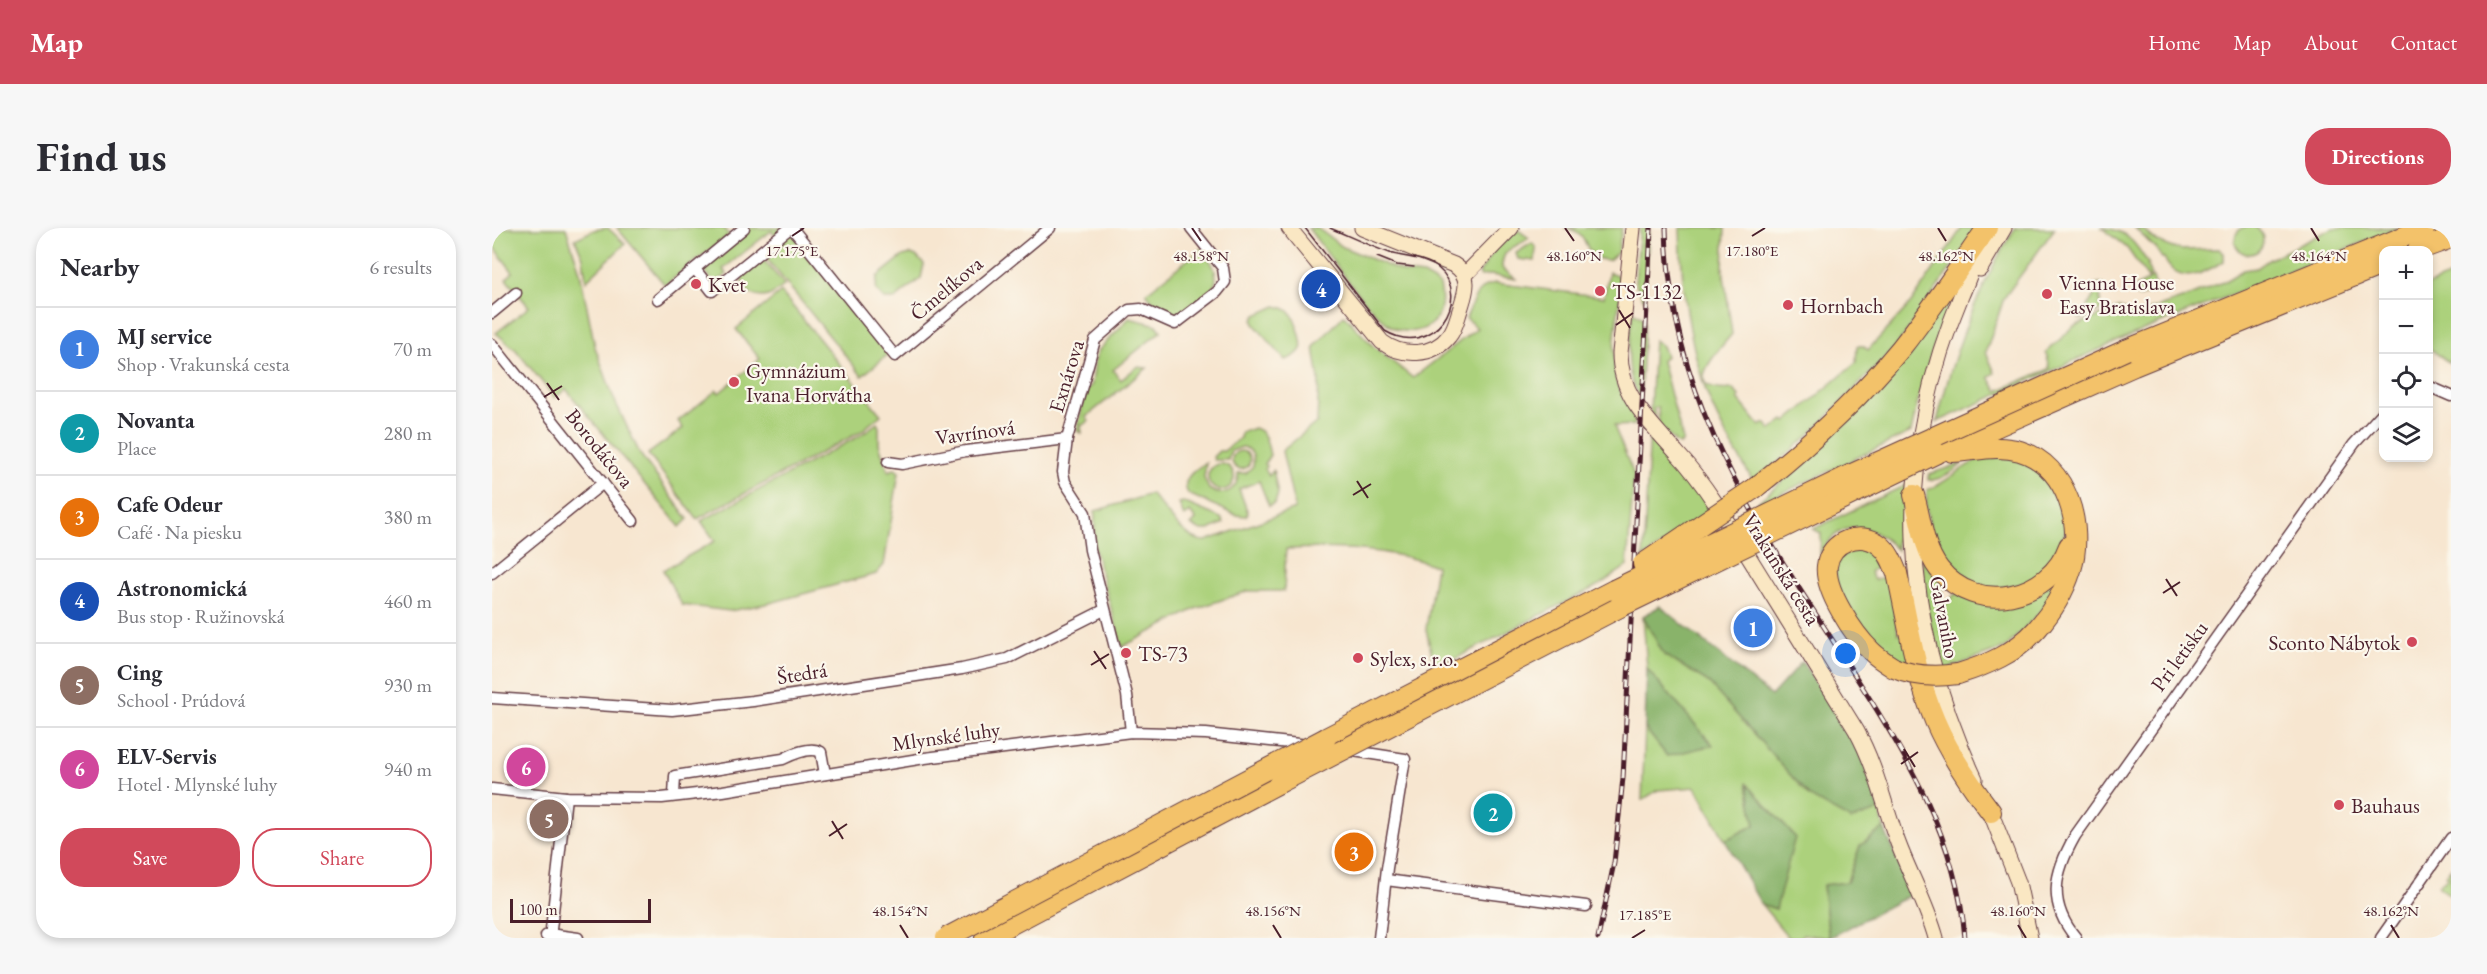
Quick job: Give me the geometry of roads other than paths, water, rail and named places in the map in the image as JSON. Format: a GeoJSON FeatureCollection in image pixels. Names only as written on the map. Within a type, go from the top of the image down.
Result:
{"type":"FeatureCollection","features":[{"type":"Feature","properties":{"kind":"highway"},"geometry":{"type":"LineString","coordinates":[[1614,590],[1646,562],[1755,488],[1805,447],[1843,411],[1902,347],[1989,228]]}},
{"type":"Feature","properties":{"kind":"highway"},"geometry":{"type":"LineString","coordinates":[[946,938],[1614,590],[1854,472],[2130,358],[2425,228]]}},
{"type":"Feature","properties":{"kind":"highway"},"geometry":{"type":"LineString","coordinates":[[2429,246],[2451,238]]}},
{"type":"Feature","properties":{"kind":"highway"},"geometry":{"type":"LineString","coordinates":[[986,938],[1268,788],[1622,606],[2130,358],[2379,266]]}},
{"type":"Feature","properties":{"kind":"highway"},"geometry":{"type":"LineString","coordinates":[[1937,453],[1995,447],[2018,450],[2045,465],[2066,492],[2072,513],[2075,548],[2071,570],[2062,593],[2047,617],[2029,637],[2012,651],[1989,663],[1958,674],[1925,676],[1903,672],[1881,660],[1863,642],[1830,588],[1827,574],[1828,560],[1835,548],[1846,540],[1859,537],[1873,541],[1882,547],[1891,559],[1899,582],[1920,673],[1934,719],[1961,771],[1991,812]]}},
{"type":"Feature","properties":{"kind":"highway"},"geometry":{"type":"LineString","coordinates":[[1914,495],[1925,542],[1938,568],[1963,589],[1990,597],[2022,593],[2038,586],[2052,574],[2067,550],[2071,536],[2072,513]]}},
{"type":"Feature","properties":{"kind":"main road"},"geometry":{"type":"LineString","coordinates":[[1289,228],[1382,342],[1395,350],[1408,353],[1422,352],[1448,338],[1452,334],[1466,291],[1465,275],[1454,265],[1362,228]]}},
{"type":"Feature","properties":{"kind":"main road"},"geometry":{"type":"LineString","coordinates":[[1465,275],[1511,228]]}},
{"type":"Feature","properties":{"kind":"main road","name":"Vrakunská cesta"},"geometry":{"type":"LineString","coordinates":[[1633,228],[1620,353],[1621,373],[1626,390],[1642,413],[1696,475],[1716,504],[1856,730],[1873,764],[1894,831],[1930,917],[1936,938]]}},
{"type":"Feature","properties":{"kind":"main road","name":"Galvaniho"},"geometry":{"type":"LineString","coordinates":[[1989,228],[1953,316],[1931,386],[1923,422],[1914,495],[1913,558],[1928,648],[1957,739],[1991,812],[2018,882],[2030,938]]}},
{"type":"Feature","properties":{"kind":"main road","name":"Galvaniho"},"geometry":{"type":"LineString","coordinates":[[1963,293],[2004,228]]}},
{"type":"Feature","properties":{"kind":"street"},"geometry":{"type":"LineString","coordinates":[[658,299],[744,228]]}},
{"type":"Feature","properties":{"kind":"street"},"geometry":{"type":"LineString","coordinates":[[695,269],[712,291],[791,228]]}},
{"type":"Feature","properties":{"kind":"street","name":"Čmelíkova"},"geometry":{"type":"LineString","coordinates":[[791,228],[896,356],[1050,228]]}},
{"type":"Feature","properties":{"kind":"street","name":"Exnárova"},"geometry":{"type":"LineString","coordinates":[[1067,439],[1095,340],[1129,310],[1141,309],[1175,324],[1217,292],[1225,282],[1223,268],[1191,228]]}},
{"type":"Feature","properties":{"kind":"street"},"geometry":{"type":"LineString","coordinates":[[492,314],[516,293]]}},
{"type":"Feature","properties":{"kind":"street","name":"Borodáčova"},"geometry":{"type":"LineString","coordinates":[[492,344],[633,521]]}},
{"type":"Feature","properties":{"kind":"street"},"geometry":{"type":"LineString","coordinates":[[2433,388],[2451,396]]}},
{"type":"Feature","properties":{"kind":"street","name":"Pri letisku"},"geometry":{"type":"LineString","coordinates":[[2076,938],[2061,913],[2056,888],[2061,862],[2075,836],[2354,444],[2379,416]]}},
{"type":"Feature","properties":{"kind":"street"},"geometry":{"type":"LineString","coordinates":[[1067,439],[1063,472],[1065,482],[1085,513],[1090,550],[1125,686],[1131,732]]}},
{"type":"Feature","properties":{"kind":"street","name":"Vavrínová"},"geometry":{"type":"LineString","coordinates":[[888,462],[902,464],[966,451],[1067,439]]}},
{"type":"Feature","properties":{"kind":"street"},"geometry":{"type":"LineString","coordinates":[[492,573],[603,483]]}},
{"type":"Feature","properties":{"kind":"street","name":"Štedrá"},"geometry":{"type":"LineString","coordinates":[[492,698],[672,710],[753,701],[962,669],[1007,659],[1104,610]]}},
{"type":"Feature","properties":{"kind":"street","name":"Mlynské luhy"},"geometry":{"type":"LineString","coordinates":[[492,789],[566,797],[674,796],[925,758],[1131,732],[1206,734],[1329,747],[1405,759],[1386,880]]}},
{"type":"Feature","properties":{"kind":"street"},"geometry":{"type":"LineString","coordinates":[[674,796],[675,776],[783,759],[794,753],[817,750],[821,752],[825,774]]}},
{"type":"Feature","properties":{"kind":"street"},"geometry":{"type":"LineString","coordinates":[[566,797],[548,937],[578,938]]}},
{"type":"Feature","properties":{"kind":"street"},"geometry":{"type":"LineString","coordinates":[[2380,938],[2451,838]]}},
{"type":"Feature","properties":{"kind":"street"},"geometry":{"type":"LineString","coordinates":[[1379,938],[1386,880],[1586,906]]}},
{"type":"Feature","properties":{"kind":"tram line"},"geometry":{"type":"LineString","coordinates":[[1305,228],[1385,331],[1403,338],[1419,337],[1432,331],[1443,321],[1450,308],[1452,294],[1448,280],[1438,268],[1421,260],[1382,250],[1330,228]]}},
{"type":"Feature","properties":{"kind":"tram line"},"geometry":{"type":"LineString","coordinates":[[1377,257],[1397,265],[1414,267]]}},
{"type":"Feature","properties":{"kind":"railway"},"geometry":{"type":"LineString","coordinates":[[1598,938],[1614,863],[1623,778],[1651,228]]}},
{"type":"Feature","properties":{"kind":"railway"},"geometry":{"type":"LineString","coordinates":[[1666,228],[1671,294],[1684,355],[1703,411],[1728,466],[1756,518],[1894,738],[1927,801],[1952,867],[1965,938]]}},
{"type":"Feature","properties":{"kind":"place","name":"Kvet"},"geometry":{"type":"Point","coordinates":[696,284]}},
{"type":"Feature","properties":{"kind":"place","name":"Astronomická"},"geometry":{"type":"Point","coordinates":[1321,289]}},
{"type":"Feature","properties":{"kind":"place","name":"TS-1132"},"geometry":{"type":"Point","coordinates":[1600,291]}},
{"type":"Feature","properties":{"kind":"place","name":"Vienna House Easy Bratislava"},"geometry":{"type":"Point","coordinates":[2047,294]}},
{"type":"Feature","properties":{"kind":"place","name":"Hornbach"},"geometry":{"type":"Point","coordinates":[1788,305]}},
{"type":"Feature","properties":{"kind":"place","name":"Gymnázium Ivana Horvátha"},"geometry":{"type":"Point","coordinates":[734,382]}},
{"type":"Feature","properties":{"kind":"place","name":"MJ service"},"geometry":{"type":"Point","coordinates":[1753,628]}},
{"type":"Feature","properties":{"kind":"place","name":"Sconto Nábytok"},"geometry":{"type":"Point","coordinates":[2412,642]}},
{"type":"Feature","properties":{"kind":"place","name":"TS-73"},"geometry":{"type":"Point","coordinates":[1126,653]}},
{"type":"Feature","properties":{"kind":"place","name":"Sylex, s.r.o."},"geometry":{"type":"Point","coordinates":[1358,658]}},
{"type":"Feature","properties":{"kind":"place","name":"ELV-Servis"},"geometry":{"type":"Point","coordinates":[526,767]}},
{"type":"Feature","properties":{"kind":"place","name":"Bauhaus"},"geometry":{"type":"Point","coordinates":[2339,805]}},
{"type":"Feature","properties":{"kind":"place","name":"Novanta"},"geometry":{"type":"Point","coordinates":[1493,813]}},
{"type":"Feature","properties":{"kind":"place","name":"Cing"},"geometry":{"type":"Point","coordinates":[549,819]}},
{"type":"Feature","properties":{"kind":"place","name":"Cafe Odeur"},"geometry":{"type":"Point","coordinates":[1354,852]}}]}
